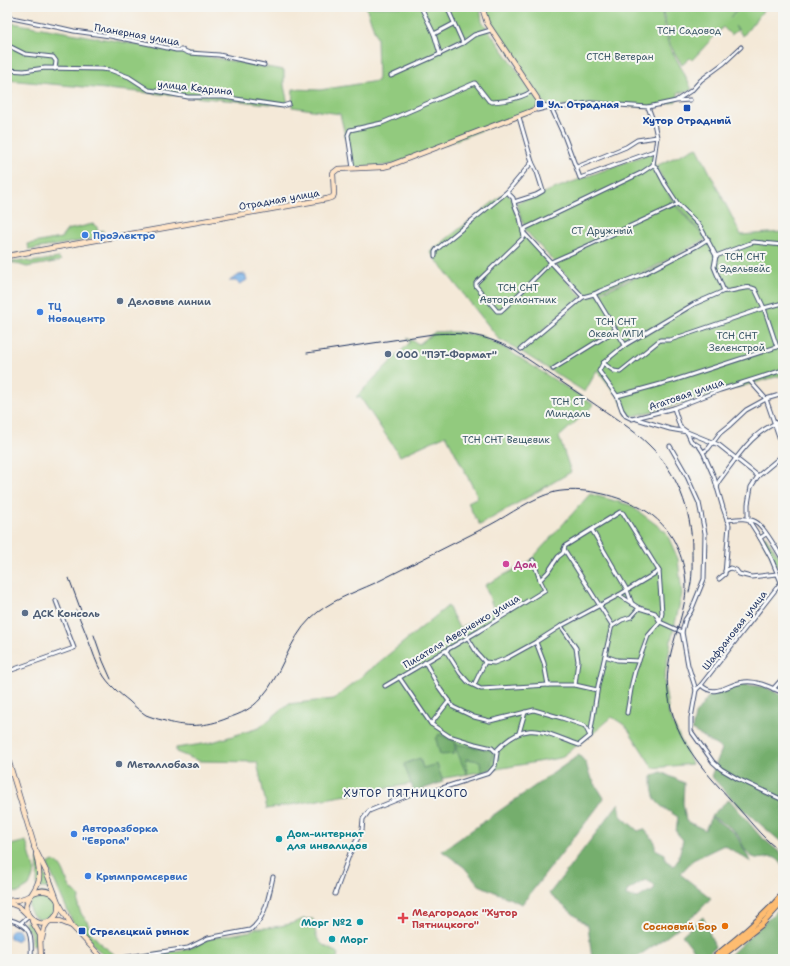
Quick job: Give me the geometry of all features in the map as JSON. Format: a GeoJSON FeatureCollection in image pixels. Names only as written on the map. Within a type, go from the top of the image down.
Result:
{"type":"FeatureCollection","features":[{"type":"Feature","properties":{"kind":"main road"},"geometry":{"type":"LineString","coordinates":[[482,7],[491,30],[538,99],[537,108],[534,110]]}},
{"type":"Feature","properties":{"kind":"main road","name":"Отрадная улица"},"geometry":{"type":"LineString","coordinates":[[7,256],[326,199],[332,197],[334,194],[333,176],[335,171],[341,168],[383,167],[391,165],[534,110]]}},
{"type":"Feature","properties":{"kind":"main road"},"geometry":{"type":"LineString","coordinates":[[7,756],[34,845]]}},
{"type":"Feature","properties":{"kind":"main road"},"geometry":{"type":"LineString","coordinates":[[41,959],[41,942],[44,928],[49,921],[57,914],[58,910],[57,900],[51,883],[34,847],[39,874],[37,886],[27,900],[26,908],[30,918],[39,923],[49,921],[60,921],[72,926]]}},
{"type":"Feature","properties":{"kind":"main road"},"geometry":{"type":"LineString","coordinates":[[7,902],[18,900],[37,891],[46,890],[53,894],[72,926],[103,959]]}},
{"type":"Feature","properties":{"kind":"main road"},"geometry":{"type":"LineString","coordinates":[[712,959],[739,938],[766,913],[783,894]]}},
{"type":"Feature","properties":{"kind":"main road"},"geometry":{"type":"LineString","coordinates":[[718,959],[762,924],[783,901]]}},
{"type":"Feature","properties":{"kind":"main road"},"geometry":{"type":"LineString","coordinates":[[7,902],[19,907],[30,918],[38,930],[41,942]]}},
{"type":"Feature","properties":{"kind":"street"},"geometry":{"type":"LineString","coordinates":[[421,7],[434,34],[440,54]]}},
{"type":"Feature","properties":{"kind":"street"},"geometry":{"type":"LineString","coordinates":[[447,7],[462,43]]}},
{"type":"Feature","properties":{"kind":"street","name":"Планерная улица"},"geometry":{"type":"LineString","coordinates":[[7,17],[74,32],[110,36],[182,50],[189,53],[219,55],[264,65]]}},
{"type":"Feature","properties":{"kind":"street"},"geometry":{"type":"LineString","coordinates":[[434,34],[453,24]]}},
{"type":"Feature","properties":{"kind":"street"},"geometry":{"type":"LineString","coordinates":[[391,76],[440,54],[474,35],[491,30]]}},
{"type":"Feature","properties":{"kind":"street"},"geometry":{"type":"LineString","coordinates":[[7,45],[25,54],[52,57],[56,62],[55,69]]}},
{"type":"Feature","properties":{"kind":"street"},"geometry":{"type":"LineString","coordinates":[[676,101],[692,90],[701,80],[724,64],[741,48]]}},
{"type":"Feature","properties":{"kind":"street","name":"улица Кедрина"},"geometry":{"type":"LineString","coordinates":[[7,70],[24,71],[45,68],[110,70],[128,77],[149,90],[188,97],[223,97],[283,106],[289,104]]}},
{"type":"Feature","properties":{"kind":"street"},"geometry":{"type":"LineString","coordinates":[[353,168],[348,135],[350,130],[382,123],[476,83],[489,101],[492,102],[525,96],[532,91]]}},
{"type":"Feature","properties":{"kind":"street"},"geometry":{"type":"LineString","coordinates":[[538,99],[543,105],[558,108],[590,103],[648,107],[676,101],[690,100]]}},
{"type":"Feature","properties":{"kind":"street"},"geometry":{"type":"LineString","coordinates":[[534,110],[550,106]]}},
{"type":"Feature","properties":{"kind":"street"},"geometry":{"type":"LineString","coordinates":[[550,106],[554,112],[577,167],[580,178],[654,151]]}},
{"type":"Feature","properties":{"kind":"street"},"geometry":{"type":"LineString","coordinates":[[648,107],[657,137],[654,151],[655,166],[678,204],[700,226],[708,239],[716,256],[714,267],[724,291]]}},
{"type":"Feature","properties":{"kind":"street"},"geometry":{"type":"LineString","coordinates":[[514,202],[536,195],[543,191],[532,162],[519,116]]}},
{"type":"Feature","properties":{"kind":"street"},"geometry":{"type":"LineString","coordinates":[[577,167],[626,147],[637,140],[657,137]]}},
{"type":"Feature","properties":{"kind":"street"},"geometry":{"type":"LineString","coordinates":[[435,256],[437,249],[507,192],[532,162]]}},
{"type":"Feature","properties":{"kind":"street"},"geometry":{"type":"LineString","coordinates":[[523,232],[526,228],[655,166]]}},
{"type":"Feature","properties":{"kind":"street"},"geometry":{"type":"LineString","coordinates":[[507,192],[514,198],[524,237],[476,283],[476,286],[497,311],[501,311],[551,262],[678,204]]}},
{"type":"Feature","properties":{"kind":"street"},"geometry":{"type":"LineString","coordinates":[[523,232],[583,297]]}},
{"type":"Feature","properties":{"kind":"street"},"geometry":{"type":"LineString","coordinates":[[521,349],[583,297],[643,274],[708,239]]}},
{"type":"Feature","properties":{"kind":"street"},"geometry":{"type":"LineString","coordinates":[[716,256],[753,242],[783,246]]}},
{"type":"Feature","properties":{"kind":"street"},"geometry":{"type":"LineString","coordinates":[[758,476],[719,444],[687,432],[670,429],[626,416],[617,396],[599,371],[602,362],[625,345],[694,304],[724,291],[728,292],[752,287],[755,289],[764,308],[777,347]]}},
{"type":"Feature","properties":{"kind":"street"},"geometry":{"type":"LineString","coordinates":[[594,294],[625,345]]}},
{"type":"Feature","properties":{"kind":"street"},"geometry":{"type":"LineString","coordinates":[[602,362],[614,371],[620,372],[660,340],[670,340],[783,303]]}},
{"type":"Feature","properties":{"kind":"street"},"geometry":{"type":"LineString","coordinates":[[553,369],[616,330]]}},
{"type":"Feature","properties":{"kind":"street"},"geometry":{"type":"LineString","coordinates":[[617,396],[688,376],[783,345]]}},
{"type":"Feature","properties":{"kind":"street","name":"Агатовая улица"},"geometry":{"type":"LineString","coordinates":[[636,418],[674,408],[720,390],[783,370]]}},
{"type":"Feature","properties":{"kind":"street"},"geometry":{"type":"LineString","coordinates":[[750,381],[766,399],[783,448]]}},
{"type":"Feature","properties":{"kind":"street"},"geometry":{"type":"LineString","coordinates":[[703,452],[708,449],[720,432],[746,410],[766,399],[783,394]]}},
{"type":"Feature","properties":{"kind":"street"},"geometry":{"type":"LineString","coordinates":[[674,408],[680,427],[687,432],[690,441],[699,446],[703,452],[714,477],[722,508],[727,520],[729,530],[727,535],[728,547],[725,571],[723,576],[719,579]]}},
{"type":"Feature","properties":{"kind":"street"},"geometry":{"type":"LineString","coordinates":[[717,488],[720,481],[736,458],[748,444],[775,423],[783,421]]}},
{"type":"Feature","properties":{"kind":"street"},"geometry":{"type":"LineString","coordinates":[[670,446],[699,503],[705,534],[704,579],[691,611],[685,620],[682,632],[688,665],[696,690],[691,718],[691,731],[713,762],[721,769],[738,779],[783,800]]}},
{"type":"Feature","properties":{"kind":"street"},"geometry":{"type":"LineString","coordinates":[[783,455],[758,476],[751,487],[748,504],[748,519],[771,558],[777,574],[782,581],[783,587]]}},
{"type":"Feature","properties":{"kind":"street"},"geometry":{"type":"LineString","coordinates":[[533,560],[540,580],[563,552],[565,546],[620,512],[623,513],[660,571],[662,613],[660,622],[648,636],[639,661],[632,683],[627,714]]}},
{"type":"Feature","properties":{"kind":"street"},"geometry":{"type":"LineString","coordinates":[[727,520],[737,518],[757,522],[783,560]]}},
{"type":"Feature","properties":{"kind":"street"},"geometry":{"type":"LineString","coordinates":[[592,530],[627,590],[632,604]]}},
{"type":"Feature","properties":{"kind":"street"},"geometry":{"type":"LineString","coordinates":[[760,538],[766,534]]}},
{"type":"Feature","properties":{"kind":"street"},"geometry":{"type":"LineString","coordinates":[[335,894],[350,853],[362,830],[363,819],[369,811],[411,794],[432,791],[489,773],[495,766],[497,752],[505,742],[519,733],[528,730],[537,731],[579,745],[590,736],[597,690],[612,625],[564,549]]}},
{"type":"Feature","properties":{"kind":"street"},"geometry":{"type":"LineString","coordinates":[[725,571],[730,568],[736,570],[739,574],[751,577],[777,574]]}},
{"type":"Feature","properties":{"kind":"street"},"geometry":{"type":"LineString","coordinates":[[468,638],[477,653],[485,662],[494,663],[536,642],[561,626],[660,571]]}},
{"type":"Feature","properties":{"kind":"street","name":"Писателя Аверченко улица"},"geometry":{"type":"LineString","coordinates":[[385,686],[468,638],[545,590],[540,580]]}},
{"type":"Feature","properties":{"kind":"street","name":"Шафрановая улица"},"geometry":{"type":"LineString","coordinates":[[696,690],[782,581]]}},
{"type":"Feature","properties":{"kind":"street"},"geometry":{"type":"LineString","coordinates":[[619,595],[639,608],[655,613],[660,622],[682,632]]}},
{"type":"Feature","properties":{"kind":"street"},"geometry":{"type":"LineString","coordinates":[[7,670],[9,671],[74,648],[56,601]]}},
{"type":"Feature","properties":{"kind":"street"},"geometry":{"type":"LineString","coordinates":[[611,627],[622,620],[631,617],[639,608]]}},
{"type":"Feature","properties":{"kind":"street"},"geometry":{"type":"LineString","coordinates":[[561,626],[576,648],[578,661],[575,685]]}},
{"type":"Feature","properties":{"kind":"street"},"geometry":{"type":"LineString","coordinates":[[536,642],[544,663],[548,685]]}},
{"type":"Feature","properties":{"kind":"street"},"geometry":{"type":"LineString","coordinates":[[446,651],[460,673],[469,683],[481,689],[575,685],[597,690]]}},
{"type":"Feature","properties":{"kind":"street"},"geometry":{"type":"LineString","coordinates":[[605,656],[612,659],[639,661]]}},
{"type":"Feature","properties":{"kind":"street"},"geometry":{"type":"LineString","coordinates":[[425,662],[438,686],[453,707],[474,717],[490,720],[534,710],[585,726],[590,736]]}},
{"type":"Feature","properties":{"kind":"street"},"geometry":{"type":"LineString","coordinates":[[474,685],[485,662]]}},
{"type":"Feature","properties":{"kind":"street"},"geometry":{"type":"LineString","coordinates":[[399,677],[431,724],[449,736],[492,748],[497,752]]}},
{"type":"Feature","properties":{"kind":"street"},"geometry":{"type":"LineString","coordinates":[[773,688],[783,678]]}},
{"type":"Feature","properties":{"kind":"street"},"geometry":{"type":"LineString","coordinates":[[701,685],[707,690],[713,691],[745,681],[773,688],[783,693]]}},
{"type":"Feature","properties":{"kind":"street"},"geometry":{"type":"LineString","coordinates":[[431,724],[449,701]]}},
{"type":"Feature","properties":{"kind":"street"},"geometry":{"type":"LineString","coordinates":[[519,733],[525,712]]}},
{"type":"Feature","properties":{"kind":"street"},"geometry":{"type":"LineString","coordinates":[[114,959],[188,948],[208,938],[250,930],[255,927],[264,910],[273,877]]}},
{"type":"Feature","properties":{"kind":"street"},"geometry":{"type":"LineString","coordinates":[[21,923],[30,918]]}},
{"type":"Feature","properties":{"kind":"street"},"geometry":{"type":"LineString","coordinates":[[7,919],[21,923],[28,931],[31,959]]}},
{"type":"Feature","properties":{"kind":"green space"},"geometry":{"type":"Polygon","coordinates":[[[366,7],[480,7],[482,21],[537,98],[539,105],[534,110],[391,165],[353,168],[340,114],[292,107],[293,89],[320,90],[377,81],[377,38],[366,7]]]}},
{"type":"Feature","properties":{"kind":"green space","name":"СТСН Ветеран"},"geometry":{"type":"Polygon","coordinates":[[[485,7],[661,7],[669,46],[692,90],[678,93],[678,97],[675,102],[648,107],[591,104],[551,107],[543,102],[489,22],[485,7]]]}},
{"type":"Feature","properties":{"kind":"green space","name":"ТСН Садовод"},"geometry":{"type":"Polygon","coordinates":[[[662,7],[731,7],[735,11],[729,19],[736,12],[732,7],[766,7],[743,36],[735,26],[738,30],[731,35],[723,27],[692,60],[690,58],[682,65],[670,45],[662,7]]]}},
{"type":"Feature","properties":{"kind":"green space"},"geometry":{"type":"Polygon","coordinates":[[[7,22],[284,70],[284,86],[288,104],[281,105],[7,80],[7,22]]]}},
{"type":"Feature","properties":{"kind":"green space"},"geometry":{"type":"Polygon","coordinates":[[[7,91],[11,91],[8,122],[7,122],[7,91]]]}},
{"type":"Feature","properties":{"kind":"green space"},"geometry":{"type":"Polygon","coordinates":[[[697,147],[741,235],[783,232],[783,375],[631,417],[627,415],[619,397],[597,370],[585,392],[520,351],[584,298],[593,296],[648,272],[708,241],[675,203],[656,166],[697,147]]]}},
{"type":"Feature","properties":{"kind":"green space","name":"СТ Дружный"},"geometry":{"type":"Polygon","coordinates":[[[653,152],[654,167],[674,204],[706,239],[652,268],[593,294],[584,295],[526,231],[516,203],[653,152]]]}},
{"type":"Feature","properties":{"kind":"green space","name":"ТСН СНТ Авторемонтник"},"geometry":{"type":"Polygon","coordinates":[[[506,192],[512,199],[512,203],[525,236],[582,297],[519,350],[499,339],[430,252],[506,192]]]}},
{"type":"Feature","properties":{"kind":"green space"},"geometry":{"type":"Polygon","coordinates":[[[93,224],[97,227],[98,232],[103,230],[102,236],[29,250],[28,244],[61,238],[67,230],[93,224]]]}},
{"type":"Feature","properties":{"kind":"green space"},"geometry":{"type":"Polygon","coordinates":[[[59,258],[61,260],[60,261],[27,267],[11,262],[22,260],[31,262],[59,258]]]}},
{"type":"Feature","properties":{"kind":"green space","name":"ТСН СНТ Вещевик"},"geometry":{"type":"Polygon","coordinates":[[[435,332],[457,332],[482,336],[506,349],[594,405],[559,437],[571,472],[480,525],[468,502],[478,497],[446,435],[400,456],[360,397],[356,397],[410,342],[407,338],[419,344],[435,332]]]}},
{"type":"Feature","properties":{"kind":"green space"},"geometry":{"type":"Polygon","coordinates":[[[590,494],[630,505],[666,532],[678,559],[682,594],[664,680],[669,715],[692,764],[653,768],[626,726],[612,717],[590,736],[560,758],[267,809],[257,762],[199,761],[176,752],[176,748],[209,743],[259,728],[288,704],[334,699],[448,606],[459,628],[494,610],[485,585],[529,562],[590,494]]]}},
{"type":"Feature","properties":{"kind":"green space"},"geometry":{"type":"Polygon","coordinates":[[[765,536],[783,562],[782,569],[777,566],[762,539],[765,536]]]}},
{"type":"Feature","properties":{"kind":"green space"},"geometry":{"type":"Polygon","coordinates":[[[741,684],[765,687],[783,696],[783,842],[739,806],[711,776],[722,749],[692,730],[695,715],[708,697],[741,684]]]}},
{"type":"Feature","properties":{"kind":"green space"},"geometry":{"type":"Polygon","coordinates":[[[439,734],[456,742],[454,754],[440,755],[436,739],[439,734]]]}},
{"type":"Feature","properties":{"kind":"green space"},"geometry":{"type":"Polygon","coordinates":[[[457,744],[494,751],[492,762],[488,770],[481,773],[480,761],[466,759],[467,775],[456,750],[457,744]]]}},
{"type":"Feature","properties":{"kind":"green space"},"geometry":{"type":"Polygon","coordinates":[[[579,755],[586,763],[589,774],[604,798],[522,904],[479,885],[464,867],[442,851],[579,755]]]}},
{"type":"Feature","properties":{"kind":"green space"},"geometry":{"type":"Polygon","coordinates":[[[420,758],[423,768],[437,764],[443,782],[414,792],[404,764],[420,758]]]}},
{"type":"Feature","properties":{"kind":"green space"},"geometry":{"type":"Polygon","coordinates":[[[661,772],[684,783],[683,803],[686,821],[705,830],[711,817],[735,833],[751,862],[724,845],[693,860],[680,874],[711,898],[696,914],[634,959],[592,959],[588,926],[549,894],[619,803],[621,816],[638,831],[644,829],[655,842],[655,849],[665,854],[665,860],[674,866],[678,860],[683,840],[676,832],[678,817],[660,805],[654,797],[652,776],[661,772]],[[645,880],[627,891],[626,896],[638,898],[648,892],[652,892],[655,887],[652,883],[645,880]]]}},
{"type":"Feature","properties":{"kind":"green space"},"geometry":{"type":"Polygon","coordinates":[[[729,799],[760,836],[783,855],[783,866],[776,858],[772,857],[762,859],[750,855],[746,851],[735,831],[711,816],[729,799]]]}},
{"type":"Feature","properties":{"kind":"green space"},"geometry":{"type":"Polygon","coordinates":[[[26,841],[35,872],[29,886],[18,893],[7,891],[7,846],[26,841]]]}},
{"type":"Feature","properties":{"kind":"green space"},"geometry":{"type":"Polygon","coordinates":[[[38,859],[52,890],[37,888],[38,859]]]}},
{"type":"Feature","properties":{"kind":"green space"},"geometry":{"type":"Polygon","coordinates":[[[53,861],[60,865],[68,884],[79,897],[78,907],[87,921],[91,933],[102,945],[114,954],[115,957],[112,959],[106,958],[73,923],[48,866],[48,864],[53,861]]]}},
{"type":"Feature","properties":{"kind":"green space"},"geometry":{"type":"Polygon","coordinates":[[[42,893],[52,896],[55,906],[52,916],[42,919],[32,916],[29,906],[32,896],[42,893]]]}},
{"type":"Feature","properties":{"kind":"green space"},"geometry":{"type":"Polygon","coordinates":[[[783,905],[783,959],[726,959],[783,905]]]}},
{"type":"Feature","properties":{"kind":"green space"},"geometry":{"type":"Polygon","coordinates":[[[703,917],[715,947],[703,959],[701,959],[682,935],[703,917]]]}},
{"type":"Feature","properties":{"kind":"green space"},"geometry":{"type":"Polygon","coordinates":[[[303,919],[313,919],[319,941],[326,947],[338,953],[337,959],[129,958],[188,949],[208,939],[251,931],[256,928],[286,925],[303,919]]]}},
{"type":"Feature","properties":{"kind":"green space"},"geometry":{"type":"Polygon","coordinates":[[[25,921],[29,921],[35,930],[37,945],[32,946],[30,932],[25,926],[25,921]]]}},
{"type":"Feature","properties":{"kind":"water"},"geometry":{"type":"Polygon","coordinates":[[[245,274],[247,280],[240,284],[236,281],[229,281],[239,275],[245,274]]]}},
{"type":"Feature","properties":{"kind":"water"},"geometry":{"type":"Polygon","coordinates":[[[13,930],[17,930],[19,931],[19,939],[13,940],[10,937],[10,933],[13,930]]]}},
{"type":"Feature","properties":{"kind":"railway"},"geometry":{"type":"LineString","coordinates":[[307,353],[444,333],[465,334],[484,338],[514,350],[628,427],[649,445],[668,467],[681,493],[689,521],[692,549],[691,581],[689,592]]}},
{"type":"Feature","properties":{"kind":"railway"},"geometry":{"type":"LineString","coordinates":[[76,610],[96,661],[104,677],[114,688],[148,716],[171,723],[204,725],[241,713],[257,702],[268,689],[303,627],[318,612],[333,602],[404,569],[490,525],[529,502],[546,495],[555,492],[575,490],[618,498],[643,509],[662,524],[673,539],[683,563],[686,579],[685,596],[672,648],[667,681],[671,710],[677,727],[685,742],[704,770],[760,833],[783,853]]}},
{"type":"Feature","properties":{"kind":"railway"},"geometry":{"type":"LineString","coordinates":[[69,578],[83,616]]}},
{"type":"Feature","properties":{"kind":"railway"},"geometry":{"type":"LineString","coordinates":[[94,635],[111,679]]}},
{"type":"Feature","properties":{"kind":"place","name":"Ул. Отрадная"},"geometry":{"type":"Point","coordinates":[540,104]}},
{"type":"Feature","properties":{"kind":"place","name":"Хутор Отрадный"},"geometry":{"type":"Point","coordinates":[687,108]}},
{"type":"Feature","properties":{"kind":"place","name":"ПроЭлектро"},"geometry":{"type":"Point","coordinates":[85,235]}},
{"type":"Feature","properties":{"kind":"place","name":"Деловые линии"},"geometry":{"type":"Point","coordinates":[120,301]}},
{"type":"Feature","properties":{"kind":"place","name":"ТЦ Новацентр"},"geometry":{"type":"Point","coordinates":[40,312]}},
{"type":"Feature","properties":{"kind":"place","name":"ООО \"ПЭТ-Формат\""},"geometry":{"type":"Point","coordinates":[388,354]}},
{"type":"Feature","properties":{"kind":"place","name":"Дом"},"geometry":{"type":"Point","coordinates":[506,564]}},
{"type":"Feature","properties":{"kind":"place","name":"ДСК Консоль"},"geometry":{"type":"Point","coordinates":[25,613]}},
{"type":"Feature","properties":{"kind":"place","name":"Металлобаза"},"geometry":{"type":"Point","coordinates":[119,764]}},
{"type":"Feature","properties":{"kind":"place","name":"Авторазборка \"Европа\""},"geometry":{"type":"Point","coordinates":[74,834]}},
{"type":"Feature","properties":{"kind":"place","name":"Дом-интернат для инвалидов"},"geometry":{"type":"Point","coordinates":[279,839]}},
{"type":"Feature","properties":{"kind":"place","name":"Крымпромсервис"},"geometry":{"type":"Point","coordinates":[88,876]}},
{"type":"Feature","properties":{"kind":"place","name":"Медгородок \"Хутор Пятницкого\""},"geometry":{"type":"Point","coordinates":[403,918]}},
{"type":"Feature","properties":{"kind":"place","name":"Морг №2"},"geometry":{"type":"Point","coordinates":[360,922]}},
{"type":"Feature","properties":{"kind":"place","name":"Сосновый Бор"},"geometry":{"type":"Point","coordinates":[725,926]}},
{"type":"Feature","properties":{"kind":"place","name":"Стрелецкий рынок"},"geometry":{"type":"Point","coordinates":[82,931]}},
{"type":"Feature","properties":{"kind":"place","name":"Морг"},"geometry":{"type":"Point","coordinates":[332,939]}},
{"type":"Feature","properties":{"kind":"district","name":"ХУТОР ПЯТНИЦКОГО"},"geometry":{"type":"Point","coordinates":[406,793]}},
{"type":"Feature","properties":{"kind":"park label","name":"ТСН СНТ Эдельвейс"},"geometry":{"type":"Point","coordinates":[745,262]}},
{"type":"Feature","properties":{"kind":"park label","name":"ТСН СНТ Океан МГИ"},"geometry":{"type":"Point","coordinates":[616,326]}},
{"type":"Feature","properties":{"kind":"park label","name":"ТСН СНТ Зеленстрой"},"geometry":{"type":"Point","coordinates":[737,340]}},
{"type":"Feature","properties":{"kind":"park label","name":"ТСН СТ Миндаль"},"geometry":{"type":"Point","coordinates":[568,406]}}]}
